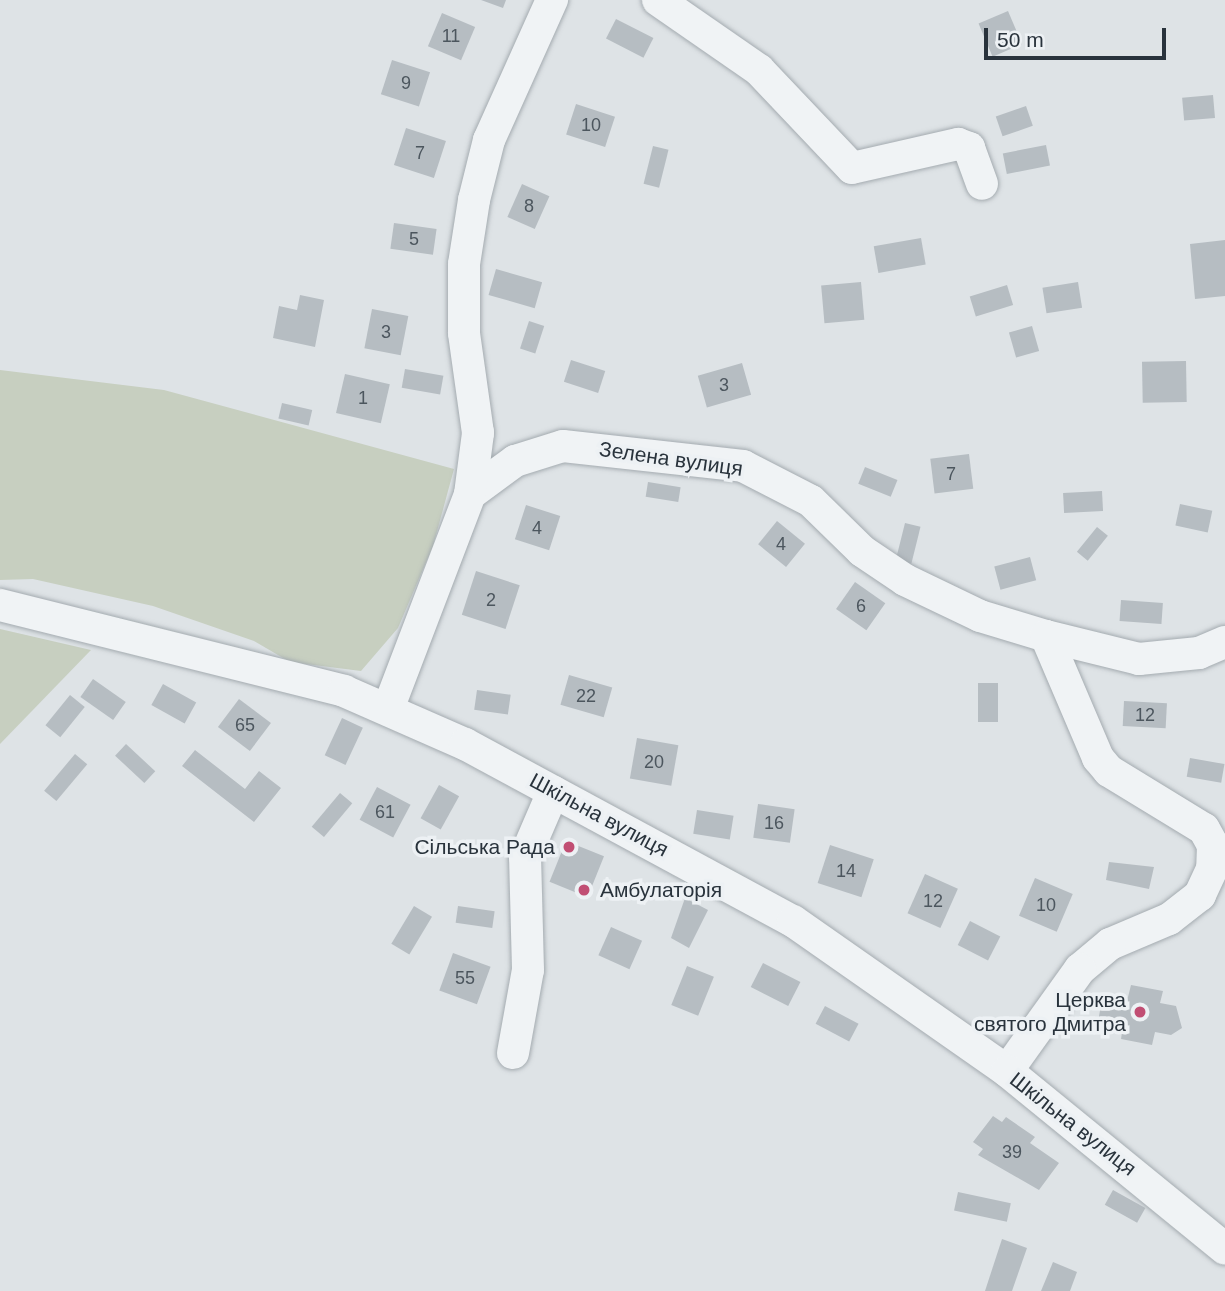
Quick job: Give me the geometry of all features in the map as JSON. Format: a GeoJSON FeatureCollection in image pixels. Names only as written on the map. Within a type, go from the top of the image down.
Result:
{"type":"FeatureCollection","features":[{"type":"Feature","properties":{"kind":"street"},"geometry":{"type":"LineString","coordinates":[[388,709],[470,494],[478,433],[464,333],[464,264],[474,200],[493,128],[552,0]]}},
{"type":"Feature","properties":{"kind":"street"},"geometry":{"type":"LineString","coordinates":[[658,0],[759,70],[852,168],[958,144],[968,148],[982,184]]}},
{"type":"Feature","properties":{"kind":"street","name":"Зелена вулиця"},"geometry":{"type":"LineString","coordinates":[[470,494],[515,461],[563,446],[743,466],[811,501],[862,551],[905,580],[980,616],[1139,659],[1199,653],[1225,642]]}},
{"type":"Feature","properties":{"kind":"street","name":"Шкільна вулиця"},"geometry":{"type":"LineString","coordinates":[[0,606],[331,688],[388,709],[554,792],[793,921],[1007,1072],[1225,1249]]}},
{"type":"Feature","properties":{"kind":"street"},"geometry":{"type":"LineString","coordinates":[[1007,1072],[1080,969],[1110,944],[1180,911],[1200,895],[1212,869],[1213,845],[1204,830],[1108,771],[1098,758],[1046,636]]}},
{"type":"Feature","properties":{"kind":"street"},"geometry":{"type":"LineString","coordinates":[[513,1053],[528,970],[525,857],[554,792]]}},
{"type":"Feature","properties":{"kind":"green space"},"geometry":{"type":"Polygon","coordinates":[[[0,370],[164,390],[454,469],[433,546],[398,628],[361,671],[290,662],[254,641],[153,606],[33,579],[0,580],[0,370]]]}},
{"type":"Feature","properties":{"kind":"green space"},"geometry":{"type":"Polygon","coordinates":[[[0,629],[91,650],[0,744],[0,629]]]}},
{"type":"Feature","properties":{"kind":"building"},"geometry":{"type":"Polygon","coordinates":[[[481,0],[506,0],[503,8],[481,0]]]}},
{"type":"Feature","properties":{"kind":"building"},"geometry":{"type":"Polygon","coordinates":[[[1008,11],[1022,44],[993,57],[979,24],[1008,11]]]}},
{"type":"Feature","properties":{"kind":"building"},"geometry":{"type":"Polygon","coordinates":[[[442,13],[475,27],[461,60],[428,46],[442,13]]]}},
{"type":"Feature","properties":{"kind":"building"},"geometry":{"type":"Polygon","coordinates":[[[616,19],[653,38],[643,58],[606,39],[616,19]]]}},
{"type":"Feature","properties":{"kind":"building"},"geometry":{"type":"Polygon","coordinates":[[[392,60],[430,72],[419,107],[381,94],[392,60]]]}},
{"type":"Feature","properties":{"kind":"building"},"geometry":{"type":"Polygon","coordinates":[[[1213,95],[1215,118],[1184,121],[1182,98],[1213,95]]]}},
{"type":"Feature","properties":{"kind":"building"},"geometry":{"type":"Polygon","coordinates":[[[576,104],[615,117],[605,147],[566,134],[576,104]]]}},
{"type":"Feature","properties":{"kind":"building"},"geometry":{"type":"Polygon","coordinates":[[[1026,106],[1033,126],[1003,136],[996,116],[1026,106]]]}},
{"type":"Feature","properties":{"kind":"building"},"geometry":{"type":"Polygon","coordinates":[[[406,128],[446,141],[434,178],[394,165],[406,128]]]}},
{"type":"Feature","properties":{"kind":"building"},"geometry":{"type":"Polygon","coordinates":[[[1046,145],[1050,166],[1007,174],[1003,153],[1046,145]]]}},
{"type":"Feature","properties":{"kind":"building"},"geometry":{"type":"Polygon","coordinates":[[[653,146],[669,150],[659,188],[644,184],[653,146]]]}},
{"type":"Feature","properties":{"kind":"building"},"geometry":{"type":"Polygon","coordinates":[[[522,184],[549,196],[535,229],[507,217],[522,184]]]}},
{"type":"Feature","properties":{"kind":"building"},"geometry":{"type":"Polygon","coordinates":[[[394,223],[437,229],[433,255],[390,249],[394,223]]]}},
{"type":"Feature","properties":{"kind":"building"},"geometry":{"type":"Polygon","coordinates":[[[921,238],[926,265],[878,273],[874,246],[921,238]]]}},
{"type":"Feature","properties":{"kind":"building"},"geometry":{"type":"Polygon","coordinates":[[[1225,240],[1225,296],[1195,299],[1190,244],[1225,240]]]}},
{"type":"Feature","properties":{"kind":"building"},"geometry":{"type":"Polygon","coordinates":[[[496,269],[542,282],[535,308],[489,295],[496,269]]]}},
{"type":"Feature","properties":{"kind":"building"},"geometry":{"type":"Polygon","coordinates":[[[861,282],[864,320],[824,323],[821,285],[861,282]]]}},
{"type":"Feature","properties":{"kind":"building"},"geometry":{"type":"Polygon","coordinates":[[[1078,282],[1082,308],[1047,313],[1042,288],[1078,282]]]}},
{"type":"Feature","properties":{"kind":"building"},"geometry":{"type":"Polygon","coordinates":[[[1007,285],[1013,305],[976,316],[970,296],[1007,285]]]}},
{"type":"Feature","properties":{"kind":"building"},"geometry":{"type":"Polygon","coordinates":[[[300,295],[324,300],[315,347],[273,338],[279,306],[297,310],[300,295]]]}},
{"type":"Feature","properties":{"kind":"building"},"geometry":{"type":"Polygon","coordinates":[[[372,309],[408,316],[401,355],[364,348],[372,309]]]}},
{"type":"Feature","properties":{"kind":"building"},"geometry":{"type":"Polygon","coordinates":[[[529,321],[544,326],[535,354],[520,349],[529,321]]]}},
{"type":"Feature","properties":{"kind":"building"},"geometry":{"type":"Polygon","coordinates":[[[1032,326],[1039,351],[1016,358],[1009,333],[1032,326]]]}},
{"type":"Feature","properties":{"kind":"building"},"geometry":{"type":"Polygon","coordinates":[[[571,360],[605,371],[598,393],[564,382],[571,360]]]}},
{"type":"Feature","properties":{"kind":"building"},"geometry":{"type":"Polygon","coordinates":[[[1186,361],[1187,402],[1143,403],[1142,362],[1186,361]]]}},
{"type":"Feature","properties":{"kind":"building"},"geometry":{"type":"Polygon","coordinates":[[[742,363],[751,395],[707,407],[698,376],[742,363]]]}},
{"type":"Feature","properties":{"kind":"building"},"geometry":{"type":"Polygon","coordinates":[[[405,369],[443,376],[440,394],[402,388],[405,369]]]}},
{"type":"Feature","properties":{"kind":"building"},"geometry":{"type":"Polygon","coordinates":[[[345,374],[390,384],[381,423],[336,413],[345,374]]]}},
{"type":"Feature","properties":{"kind":"building"},"geometry":{"type":"Polygon","coordinates":[[[282,403],[312,410],[309,426],[278,419],[282,403]]]}},
{"type":"Feature","properties":{"kind":"building"},"geometry":{"type":"Polygon","coordinates":[[[969,454],[973,489],[935,493],[930,459],[969,454]]]}},
{"type":"Feature","properties":{"kind":"building"},"geometry":{"type":"Polygon","coordinates":[[[865,467],[897,480],[891,497],[858,484],[865,467]]]}},
{"type":"Feature","properties":{"kind":"building"},"geometry":{"type":"Polygon","coordinates":[[[648,482],[681,487],[678,502],[646,497],[648,482]]]}},
{"type":"Feature","properties":{"kind":"building"},"geometry":{"type":"Polygon","coordinates":[[[1102,491],[1103,511],[1064,513],[1063,493],[1102,491]]]}},
{"type":"Feature","properties":{"kind":"building"},"geometry":{"type":"Polygon","coordinates":[[[1180,504],[1212,511],[1208,532],[1175,526],[1180,504]]]}},
{"type":"Feature","properties":{"kind":"building"},"geometry":{"type":"Polygon","coordinates":[[[526,505],[560,516],[549,550],[515,539],[526,505]]]}},
{"type":"Feature","properties":{"kind":"building"},"geometry":{"type":"Polygon","coordinates":[[[777,521],[805,544],[786,567],[758,544],[777,521]]]}},
{"type":"Feature","properties":{"kind":"building"},"geometry":{"type":"Polygon","coordinates":[[[905,523],[921,527],[911,564],[896,560],[905,523]]]}},
{"type":"Feature","properties":{"kind":"building"},"geometry":{"type":"Polygon","coordinates":[[[1097,527],[1108,536],[1088,561],[1077,552],[1097,527]]]}},
{"type":"Feature","properties":{"kind":"building"},"geometry":{"type":"Polygon","coordinates":[[[1030,557],[1036,580],[1000,590],[994,567],[1030,557]]]}},
{"type":"Feature","properties":{"kind":"building"},"geometry":{"type":"Polygon","coordinates":[[[476,571],[520,585],[506,629],[462,615],[476,571]]]}},
{"type":"Feature","properties":{"kind":"building"},"geometry":{"type":"Polygon","coordinates":[[[855,582],[885,603],[866,630],[836,609],[855,582]]]}},
{"type":"Feature","properties":{"kind":"building"},"geometry":{"type":"Polygon","coordinates":[[[1121,600],[1163,603],[1161,624],[1120,621],[1121,600]]]}},
{"type":"Feature","properties":{"kind":"building"},"geometry":{"type":"Polygon","coordinates":[[[569,675],[612,687],[604,717],[560,705],[569,675]]]}},
{"type":"Feature","properties":{"kind":"building"},"geometry":{"type":"Polygon","coordinates":[[[93,679],[126,702],[113,720],[80,697],[93,679]]]}},
{"type":"Feature","properties":{"kind":"building"},"geometry":{"type":"Polygon","coordinates":[[[978,683],[998,683],[998,722],[978,722],[978,683]]]}},
{"type":"Feature","properties":{"kind":"building"},"geometry":{"type":"Polygon","coordinates":[[[163,684],[196,702],[185,723],[151,705],[163,684]]]}},
{"type":"Feature","properties":{"kind":"building"},"geometry":{"type":"Polygon","coordinates":[[[477,690],[511,695],[508,715],[474,710],[477,690]]]}},
{"type":"Feature","properties":{"kind":"building"},"geometry":{"type":"Polygon","coordinates":[[[70,695],[85,707],[60,737],[45,725],[70,695]]]}},
{"type":"Feature","properties":{"kind":"building"},"geometry":{"type":"Polygon","coordinates":[[[239,699],[271,723],[250,751],[218,727],[239,699]]]}},
{"type":"Feature","properties":{"kind":"building"},"geometry":{"type":"Polygon","coordinates":[[[1124,701],[1167,703],[1166,728],[1123,726],[1124,701]]]}},
{"type":"Feature","properties":{"kind":"building"},"geometry":{"type":"Polygon","coordinates":[[[342,718],[363,728],[346,765],[325,755],[342,718]]]}},
{"type":"Feature","properties":{"kind":"building"},"geometry":{"type":"Polygon","coordinates":[[[637,738],[678,745],[671,786],[630,778],[637,738]]]}},
{"type":"Feature","properties":{"kind":"building"},"geometry":{"type":"Polygon","coordinates":[[[126,744],[155,771],[144,783],[115,756],[126,744]]]}},
{"type":"Feature","properties":{"kind":"building"},"geometry":{"type":"Polygon","coordinates":[[[195,750],[245,789],[259,771],[281,788],[254,822],[182,766],[195,750]]]}},
{"type":"Feature","properties":{"kind":"building"},"geometry":{"type":"Polygon","coordinates":[[[75,754],[87,764],[56,801],[44,791],[75,754]]]}},
{"type":"Feature","properties":{"kind":"building"},"geometry":{"type":"Polygon","coordinates":[[[1190,758],[1224,764],[1221,783],[1187,777],[1190,758]]]}},
{"type":"Feature","properties":{"kind":"building"},"geometry":{"type":"Polygon","coordinates":[[[439,785],[459,796],[441,829],[421,818],[439,785]]]}},
{"type":"Feature","properties":{"kind":"building"},"geometry":{"type":"Polygon","coordinates":[[[377,787],[411,805],[393,838],[360,820],[377,787]]]}},
{"type":"Feature","properties":{"kind":"building"},"geometry":{"type":"Polygon","coordinates":[[[340,793],[352,803],[324,837],[312,827],[340,793]]]}},
{"type":"Feature","properties":{"kind":"building"},"geometry":{"type":"Polygon","coordinates":[[[758,804],[795,809],[790,843],[753,838],[758,804]]]}},
{"type":"Feature","properties":{"kind":"building"},"geometry":{"type":"Polygon","coordinates":[[[697,810],[734,816],[730,839],[693,834],[697,810]]]}},
{"type":"Feature","properties":{"kind":"building"},"geometry":{"type":"Polygon","coordinates":[[[566,841],[604,856],[588,897],[550,882],[566,841]]]}},
{"type":"Feature","properties":{"kind":"building"},"geometry":{"type":"Polygon","coordinates":[[[830,845],[874,859],[861,897],[818,883],[830,845]]]}},
{"type":"Feature","properties":{"kind":"building"},"geometry":{"type":"Polygon","coordinates":[[[1109,862],[1154,867],[1149,889],[1106,880],[1109,862]]]}},
{"type":"Feature","properties":{"kind":"building"},"geometry":{"type":"Polygon","coordinates":[[[925,874],[958,889],[940,928],[908,913],[925,874]]]}},
{"type":"Feature","properties":{"kind":"building"},"geometry":{"type":"Polygon","coordinates":[[[1035,878],[1073,894],[1057,932],[1019,916],[1035,878]]]}},
{"type":"Feature","properties":{"kind":"building"},"geometry":{"type":"Polygon","coordinates":[[[685,898],[708,910],[689,948],[671,938],[685,898]]]}},
{"type":"Feature","properties":{"kind":"building"},"geometry":{"type":"Polygon","coordinates":[[[414,906],[432,917],[409,955],[391,944],[414,906]]]}},
{"type":"Feature","properties":{"kind":"building"},"geometry":{"type":"Polygon","coordinates":[[[458,906],[495,911],[492,928],[456,923],[458,906]]]}},
{"type":"Feature","properties":{"kind":"building"},"geometry":{"type":"Polygon","coordinates":[[[970,921],[1000,936],[988,960],[958,945],[970,921]]]}},
{"type":"Feature","properties":{"kind":"building"},"geometry":{"type":"Polygon","coordinates":[[[611,927],[642,941],[629,969],[598,955],[611,927]]]}},
{"type":"Feature","properties":{"kind":"building"},"geometry":{"type":"Polygon","coordinates":[[[453,953],[491,967],[477,1004],[439,991],[453,953]]]}},
{"type":"Feature","properties":{"kind":"building"},"geometry":{"type":"Polygon","coordinates":[[[763,963],[800,982],[788,1006],[751,987],[763,963]]]}},
{"type":"Feature","properties":{"kind":"building"},"geometry":{"type":"Polygon","coordinates":[[[687,966],[714,977],[698,1016],[671,1005],[687,966]]]}},
{"type":"Feature","properties":{"kind":"building","name":"Церква святого Дмитра"},"geometry":{"type":"Polygon","coordinates":[[[1131,985],[1163,991],[1160,1003],[1176,1006],[1182,1028],[1171,1035],[1155,1032],[1152,1045],[1121,1039],[1123,1026],[1098,1022],[1103,993],[1128,997],[1131,985]]]}},
{"type":"Feature","properties":{"kind":"building"},"geometry":{"type":"Polygon","coordinates":[[[825,1006],[859,1024],[849,1041],[816,1024],[825,1006]]]}},
{"type":"Feature","properties":{"kind":"building"},"geometry":{"type":"Polygon","coordinates":[[[993,1116],[1002,1122],[1006,1117],[1035,1137],[1030,1143],[1059,1163],[1039,1190],[978,1155],[983,1149],[973,1142],[993,1116]]]}},
{"type":"Feature","properties":{"kind":"building"},"geometry":{"type":"Polygon","coordinates":[[[1113,1190],[1145,1208],[1137,1223],[1105,1205],[1113,1190]]]}},
{"type":"Feature","properties":{"kind":"building"},"geometry":{"type":"Polygon","coordinates":[[[958,1192],[1011,1203],[1007,1222],[954,1211],[958,1192]]]}},
{"type":"Feature","properties":{"kind":"building"},"geometry":{"type":"Polygon","coordinates":[[[1002,1239],[1027,1248],[1012,1291],[985,1291],[1002,1239]]]}},
{"type":"Feature","properties":{"kind":"building"},"geometry":{"type":"Polygon","coordinates":[[[1053,1262],[1077,1272],[1070,1291],[1041,1291],[1053,1262]]]}},
{"type":"Feature","properties":{"kind":"place","name":"Сільська Рада"},"geometry":{"type":"Point","coordinates":[569,847]}},
{"type":"Feature","properties":{"kind":"place","name":"Амбулаторія"},"geometry":{"type":"Point","coordinates":[584,890]}},
{"type":"Feature","properties":{"kind":"place","name":"Церква святого Дмитра"},"geometry":{"type":"Point","coordinates":[1140,1012]}}]}
